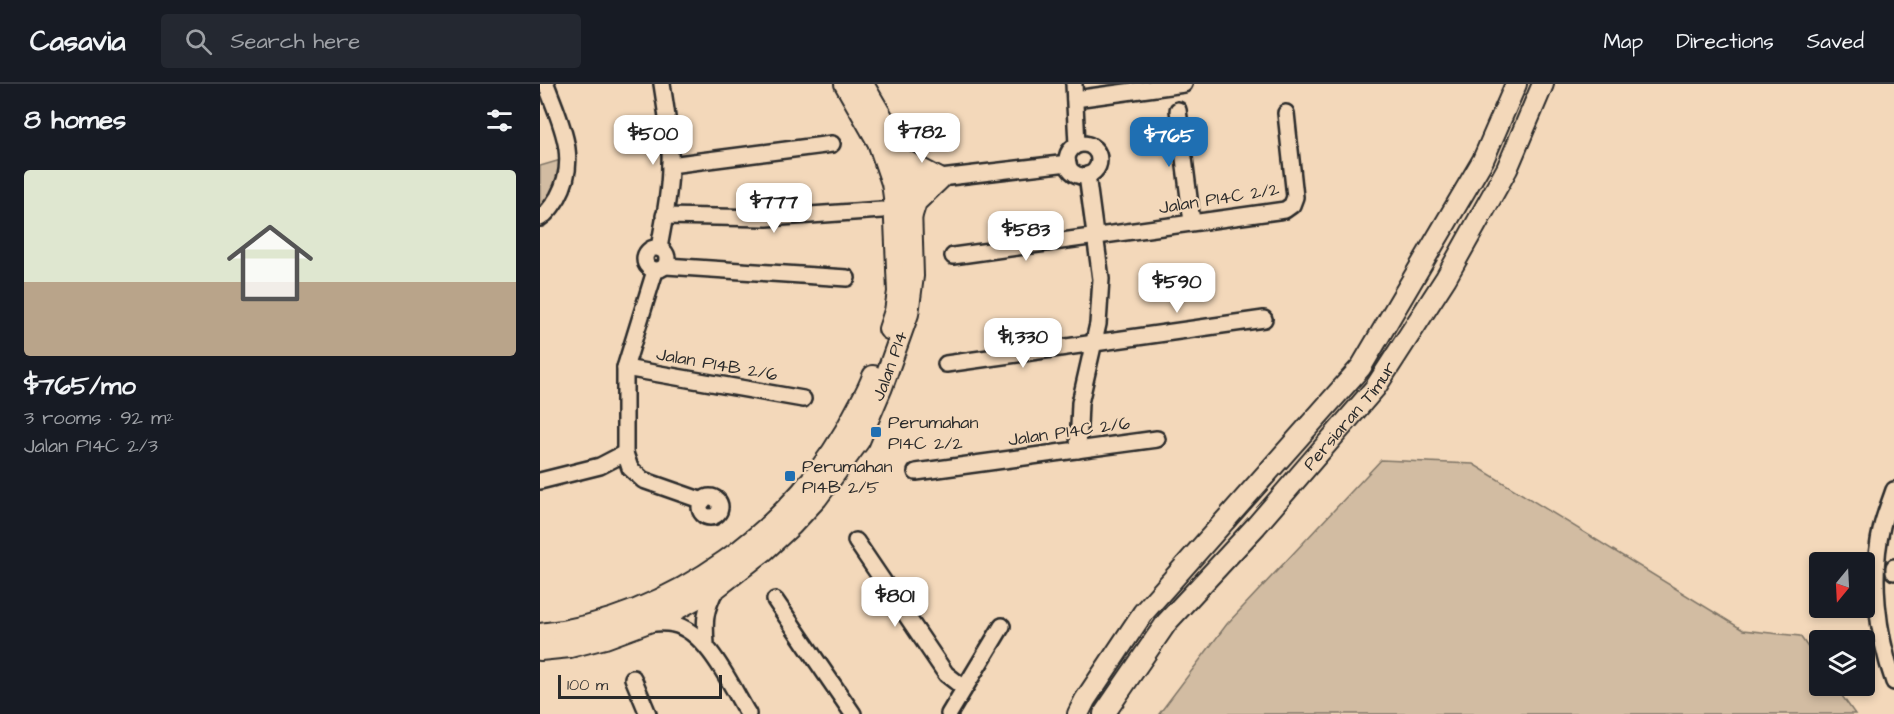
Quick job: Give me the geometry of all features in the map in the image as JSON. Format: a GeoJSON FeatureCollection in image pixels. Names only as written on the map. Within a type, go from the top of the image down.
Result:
{"type":"FeatureCollection","features":[{"type":"Feature","properties":{"kind":"main road","name":"Jalan P14"},"geometry":{"type":"LineString","coordinates":[[540,650],[570,647],[604,638],[662,617],[716,588],[765,550],[791,526],[817,498],[859,441],[882,387],[908,314],[913,276],[911,218],[900,182],[845,84]]}},
{"type":"Feature","properties":{"kind":"main road","name":"Jalan P14"},"geometry":{"type":"LineString","coordinates":[[540,634],[601,623],[657,601],[709,572],[780,517],[805,490],[845,435],[871,381],[895,311],[898,274],[895,205],[902,159],[895,139],[863,84]]}},
{"type":"Feature","properties":{"kind":"main road","name":"Persiaran Timur"},"geometry":{"type":"LineString","coordinates":[[1078,714],[1143,613],[1361,367],[1483,160],[1516,84]]}},
{"type":"Feature","properties":{"kind":"main road","name":"Persiaran Timur"},"geometry":{"type":"LineString","coordinates":[[1104,714],[1167,621],[1256,526],[1375,388],[1446,278],[1507,169],[1543,84]]}},
{"type":"Feature","properties":{"kind":"main road"},"geometry":{"type":"LineString","coordinates":[[902,159],[940,179],[916,202],[911,218]]}},
{"type":"Feature","properties":{"kind":"street"},"geometry":{"type":"LineString","coordinates":[[540,218],[546,214],[564,186],[569,156],[546,84]]}},
{"type":"Feature","properties":{"kind":"street"},"geometry":{"type":"LineString","coordinates":[[662,84],[670,165],[659,248],[651,249],[645,258],[646,265],[660,268],[847,278]]}},
{"type":"Feature","properties":{"kind":"street"},"geometry":{"type":"LineString","coordinates":[[1077,146],[1074,92],[1183,84]]}},
{"type":"Feature","properties":{"kind":"street"},"geometry":{"type":"LineString","coordinates":[[1179,110],[1192,222]]}},
{"type":"Feature","properties":{"kind":"street","name":"Jalan P14C 2/2"},"geometry":{"type":"LineString","coordinates":[[953,256],[1285,210],[1292,205],[1295,197],[1286,113]]}},
{"type":"Feature","properties":{"kind":"street"},"geometry":{"type":"LineString","coordinates":[[670,165],[832,144]]}},
{"type":"Feature","properties":{"kind":"street"},"geometry":{"type":"LineString","coordinates":[[1088,145],[1096,151],[1098,156],[1098,166],[1087,175],[1077,174],[1069,168],[1068,163],[1069,152],[1077,146],[1088,145]]}},
{"type":"Feature","properties":{"kind":"street"},"geometry":{"type":"LineString","coordinates":[[900,182],[1068,163]]}},
{"type":"Feature","properties":{"kind":"street"},"geometry":{"type":"LineString","coordinates":[[1078,450],[1080,403],[1095,342],[1101,279],[1087,175]]}},
{"type":"Feature","properties":{"kind":"street"},"geometry":{"type":"LineString","coordinates":[[664,216],[767,218],[882,210]]}},
{"type":"Feature","properties":{"kind":"street"},"geometry":{"type":"LineString","coordinates":[[660,268],[625,368],[625,453],[630,468],[643,480],[703,501]]}},
{"type":"Feature","properties":{"kind":"street"},"geometry":{"type":"LineString","coordinates":[[946,364],[1264,319]]}},
{"type":"Feature","properties":{"kind":"street","name":"Jalan P14B 2/6"},"geometry":{"type":"LineString","coordinates":[[625,368],[803,399]]}},
{"type":"Feature","properties":{"kind":"street","name":"Jalan P14C 2/6"},"geometry":{"type":"LineString","coordinates":[[916,472],[1157,439]]}},
{"type":"Feature","properties":{"kind":"street"},"geometry":{"type":"LineString","coordinates":[[540,481],[600,466],[625,453]]}},
{"type":"Feature","properties":{"kind":"street"},"geometry":{"type":"LineString","coordinates":[[1894,490],[1880,535],[1877,609],[1886,658],[1894,682]]}},
{"type":"Feature","properties":{"kind":"street"},"geometry":{"type":"LineString","coordinates":[[856,541],[946,674],[964,688]]}},
{"type":"Feature","properties":{"kind":"street"},"geometry":{"type":"LineString","coordinates":[[1894,567],[1894,572]]}},
{"type":"Feature","properties":{"kind":"street"},"geometry":{"type":"LineString","coordinates":[[706,644],[707,607],[716,588]]}},
{"type":"Feature","properties":{"kind":"street"},"geometry":{"type":"LineString","coordinates":[[775,600],[853,714]]}},
{"type":"Feature","properties":{"kind":"street"},"geometry":{"type":"LineString","coordinates":[[643,622],[674,624],[689,631],[706,644],[748,714]]}},
{"type":"Feature","properties":{"kind":"street"},"geometry":{"type":"LineString","coordinates":[[949,714],[1002,626]]}},
{"type":"Feature","properties":{"kind":"street"},"geometry":{"type":"LineString","coordinates":[[633,678],[648,714]]}},
{"type":"Feature","properties":{"kind":"shaded area"},"geometry":{"type":"Polygon","coordinates":[[[564,159],[556,186],[540,210],[540,166],[564,159]]]}},
{"type":"Feature","properties":{"kind":"shaded area"},"geometry":{"type":"Polygon","coordinates":[[[1381,460],[1473,464],[1743,630],[1800,636],[1809,649],[1809,696],[1842,696],[1855,714],[1159,714],[1227,624],[1381,460]]]}},
{"type":"Feature","properties":{"kind":"place","name":"Perumahan P14C 2/2"},"geometry":{"type":"Point","coordinates":[876,432]}},
{"type":"Feature","properties":{"kind":"place","name":"Perumahan P14B 2/5"},"geometry":{"type":"Point","coordinates":[790,476]}}]}
